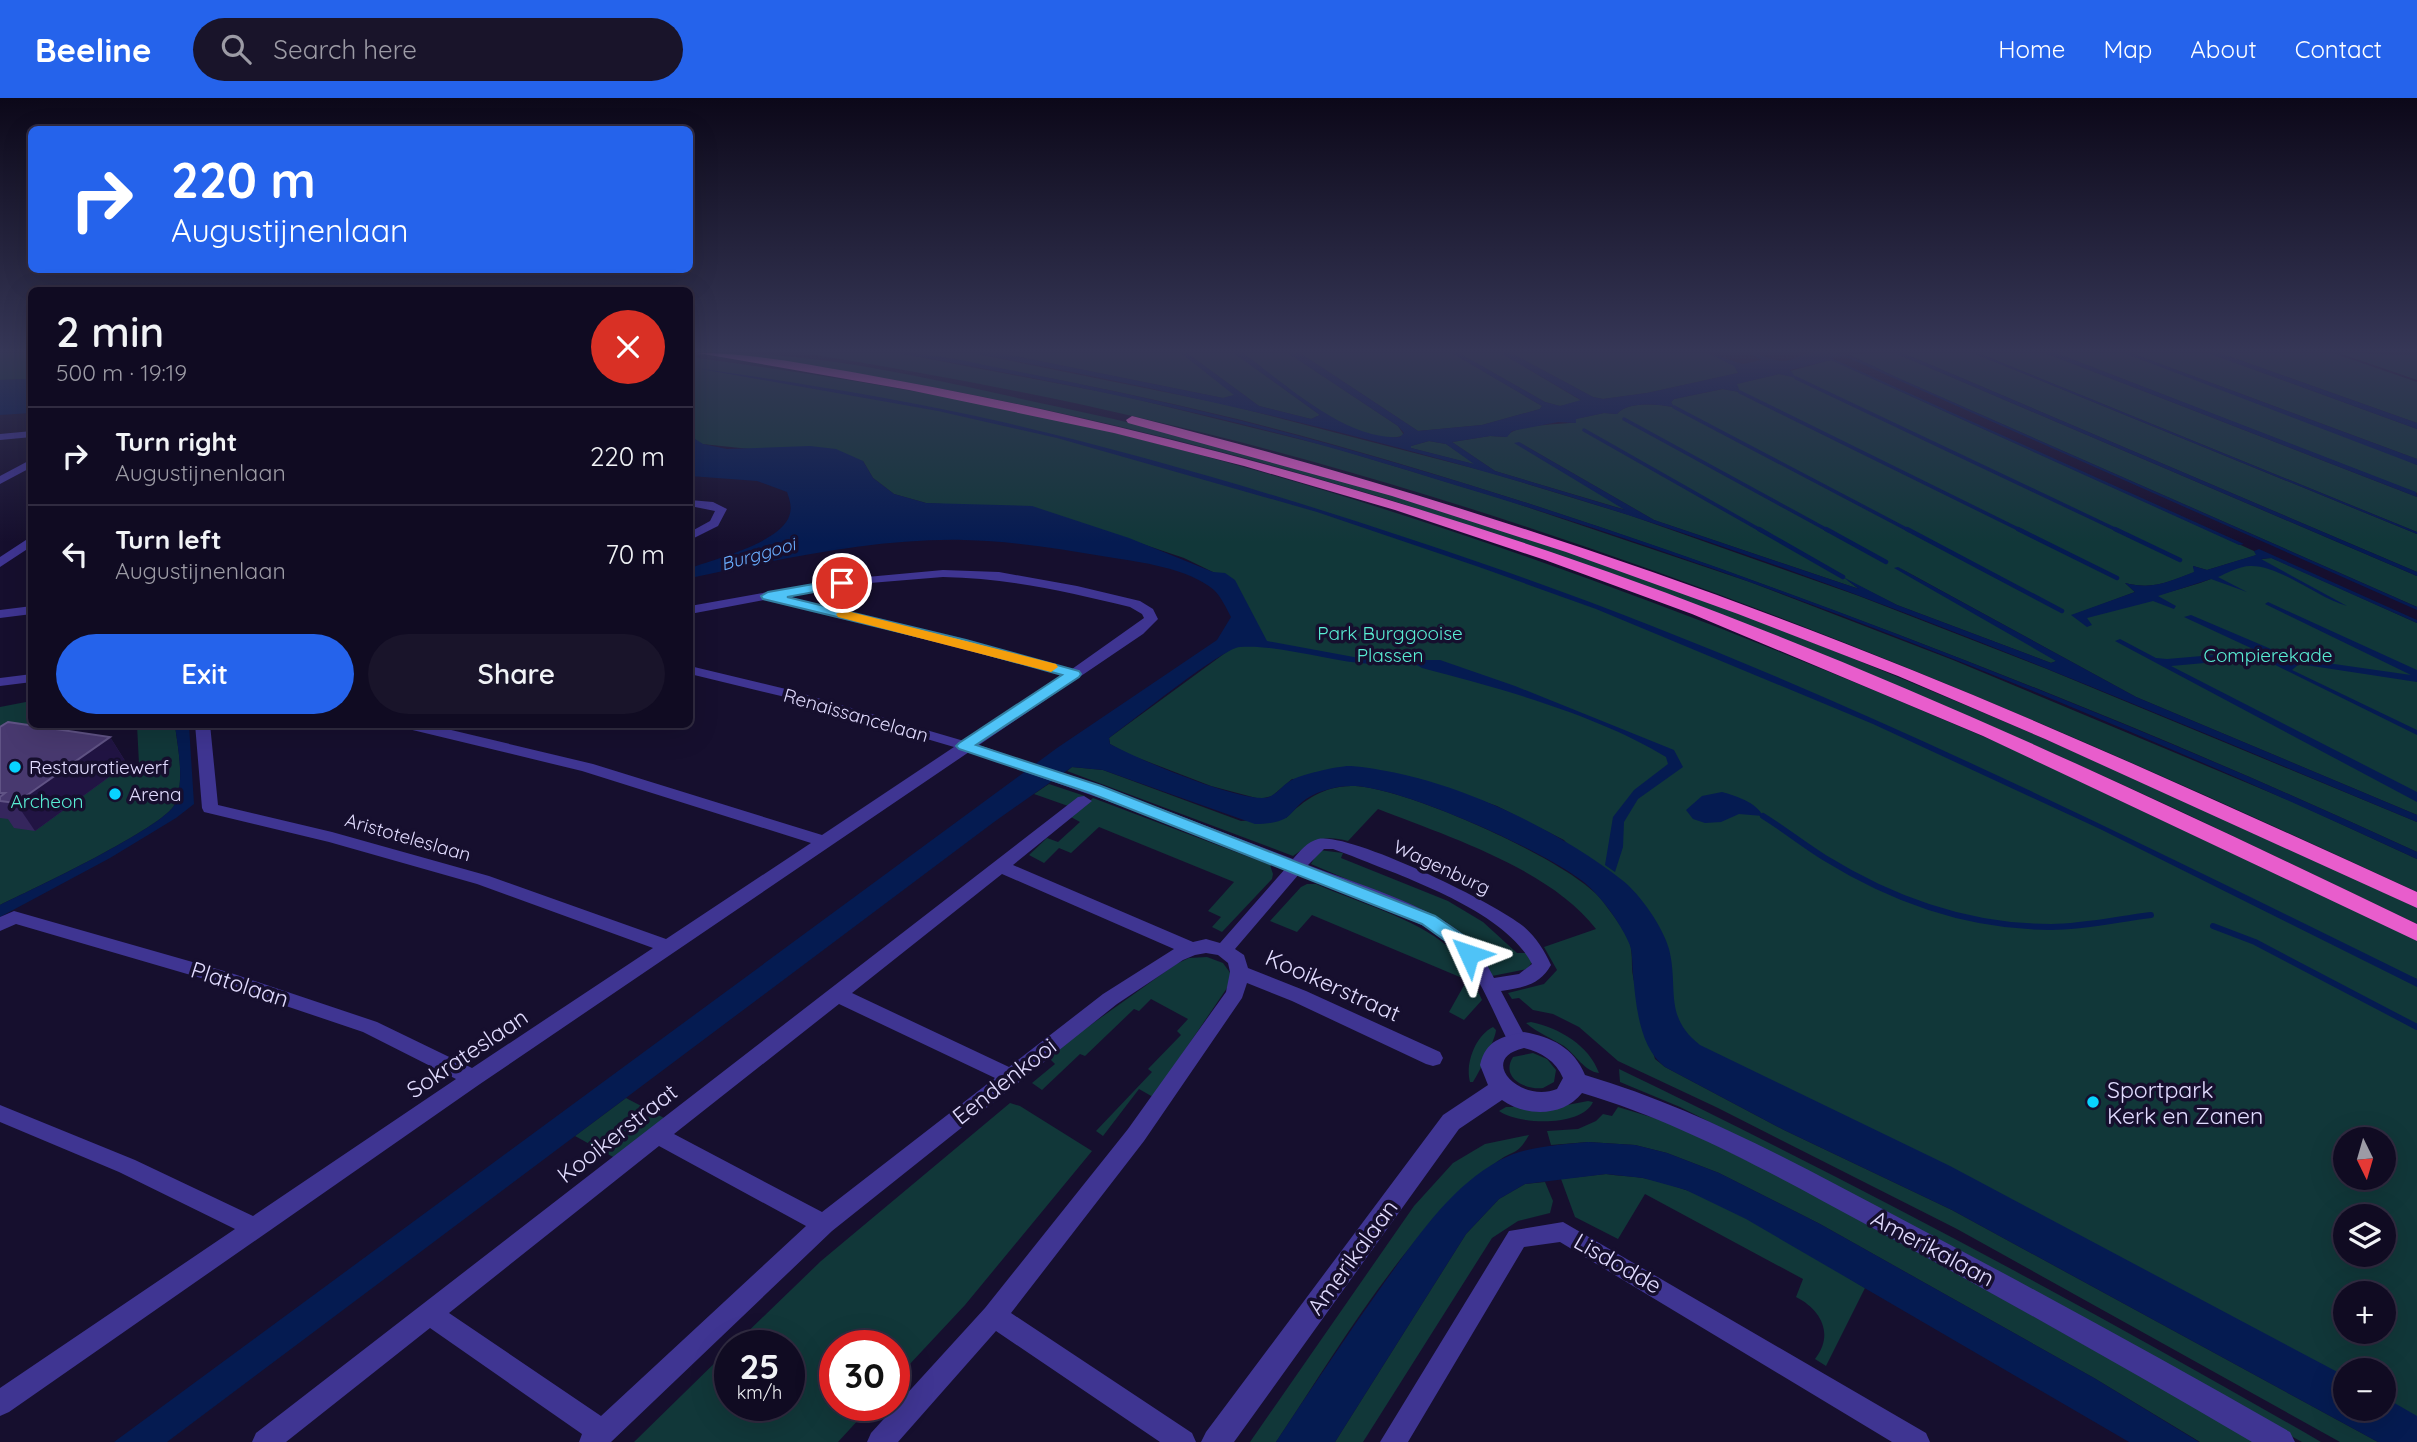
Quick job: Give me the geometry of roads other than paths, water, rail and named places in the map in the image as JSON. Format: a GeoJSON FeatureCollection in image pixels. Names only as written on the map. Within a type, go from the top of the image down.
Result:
{"type":"FeatureCollection","features":[{"type":"Feature","properties":{"kind":"highway"},"geometry":{"type":"LineString","coordinates":[[1051,416],[1264,467],[1488,537],[1636,589],[1789,648],[1976,727],[2256,853],[2417,933]]}},
{"type":"Feature","properties":{"kind":"highway"},"geometry":{"type":"LineString","coordinates":[[1114,416],[1366,482],[1555,542],[1762,617],[1941,688],[2146,777],[2417,901]]}},
{"type":"Feature","properties":{"kind":"street"},"geometry":{"type":"LineString","coordinates":[[0,437],[28,434]]}},
{"type":"Feature","properties":{"kind":"street"},"geometry":{"type":"LineString","coordinates":[[0,481],[28,464]]}},
{"type":"Feature","properties":{"kind":"street"},"geometry":{"type":"LineString","coordinates":[[693,503],[721,509],[714,526],[693,535]]}},
{"type":"Feature","properties":{"kind":"street"},"geometry":{"type":"LineString","coordinates":[[0,563],[28,543]]}},
{"type":"Feature","properties":{"kind":"street","name":"Sokrateslaan"},"geometry":{"type":"LineString","coordinates":[[0,1403],[473,1078],[1138,631],[1151,619],[1149,612],[1135,604],[1035,580],[980,574],[925,573],[867,579],[768,596]]}},
{"type":"Feature","properties":{"kind":"street"},"geometry":{"type":"LineString","coordinates":[[693,609],[768,596],[961,643],[1074,674]]}},
{"type":"Feature","properties":{"kind":"street"},"geometry":{"type":"LineString","coordinates":[[0,614],[28,610]]}},
{"type":"Feature","properties":{"kind":"street","name":"Renaissancelaan"},"geometry":{"type":"LineString","coordinates":[[693,671],[749,684],[1016,763],[1295,866],[1429,920],[1460,942],[1490,985],[1517,1040]]}},
{"type":"Feature","properties":{"kind":"street"},"geometry":{"type":"LineString","coordinates":[[0,682],[28,678]]}},
{"type":"Feature","properties":{"kind":"street","name":"Aristoteleslaan"},"geometry":{"type":"LineString","coordinates":[[202,728],[210,808],[332,837],[483,880],[670,947]]}},
{"type":"Feature","properties":{"kind":"street"},"geometry":{"type":"LineString","coordinates":[[422,728],[587,767],[827,842]]}},
{"type":"Feature","properties":{"kind":"street","name":"Kooikerstraat"},"geometry":{"type":"LineString","coordinates":[[265,1442],[1002,867],[1084,800]]}},
{"type":"Feature","properties":{"kind":"street","name":"Wagenburg"},"geometry":{"type":"LineString","coordinates":[[1295,866],[1320,844],[1333,844],[1474,901],[1512,928],[1539,956],[1542,965],[1536,975],[1525,980],[1490,985]]}},
{"type":"Feature","properties":{"kind":"street"},"geometry":{"type":"LineString","coordinates":[[1002,867],[1192,949],[1206,946],[1224,950],[1295,866]]}},
{"type":"Feature","properties":{"kind":"street","name":"Platolaan"},"geometry":{"type":"LineString","coordinates":[[0,925],[14,917],[224,978],[370,1027],[473,1078]]}},
{"type":"Feature","properties":{"kind":"street","name":"Eendenkooi"},"geometry":{"type":"LineString","coordinates":[[597,1437],[824,1224],[1110,999],[1176,955],[1192,949]]}},
{"type":"Feature","properties":{"kind":"street","name":"Kooikerstraat"},"geometry":{"type":"LineString","coordinates":[[1224,950],[1237,960],[1239,972],[1299,996],[1433,1058]]}},
{"type":"Feature","properties":{"kind":"street"},"geometry":{"type":"LineString","coordinates":[[880,1442],[994,1316],[1136,1135],[1235,993],[1239,972]]}},
{"type":"Feature","properties":{"kind":"street"},"geometry":{"type":"LineString","coordinates":[[838,993],[862,1008],[1009,1076]]}},
{"type":"Feature","properties":{"kind":"street"},"geometry":{"type":"LineString","coordinates":[[1517,1040],[1538,1041],[1557,1050],[1570,1065],[1573,1081],[1564,1096],[1545,1103],[1521,1100],[1502,1088],[1492,1073],[1492,1058],[1501,1046],[1517,1040]]}},
{"type":"Feature","properties":{"kind":"street","name":"Amerikalaan"},"geometry":{"type":"LineString","coordinates":[[1573,1081],[1625,1095],[1749,1151],[2020,1294],[2280,1442]]}},
{"type":"Feature","properties":{"kind":"street","name":"Amerikalaan"},"geometry":{"type":"LineString","coordinates":[[1216,1442],[1451,1122],[1502,1088]]}},
{"type":"Feature","properties":{"kind":"street"},"geometry":{"type":"LineString","coordinates":[[0,1113],[127,1166],[255,1228]]}},
{"type":"Feature","properties":{"kind":"street"},"geometry":{"type":"LineString","coordinates":[[657,1135],[824,1224]]}},
{"type":"Feature","properties":{"kind":"street","name":"Lisdodde"},"geometry":{"type":"LineString","coordinates":[[1393,1442],[1517,1238],[1563,1231],[1917,1442]]}},
{"type":"Feature","properties":{"kind":"street"},"geometry":{"type":"LineString","coordinates":[[429,1313],[597,1437]]}},
{"type":"Feature","properties":{"kind":"street"},"geometry":{"type":"LineString","coordinates":[[994,1316],[1183,1442]]}},
{"type":"Feature","properties":{"kind":"water"},"geometry":{"type":"Polygon","coordinates":[[[959,416],[973,416],[1059,436],[1243,486],[1484,564],[1603,607],[1720,653],[1953,755],[2417,979],[2417,987],[2100,829],[1873,724],[1596,609],[1317,512],[1057,438],[959,416]]]}},
{"type":"Feature","properties":{"kind":"water"},"geometry":{"type":"Polygon","coordinates":[[[1205,416],[1220,416],[1314,440],[1481,488],[1645,542],[1808,601],[1956,657],[2221,765],[2417,852],[2417,859],[2063,703],[1822,608],[1578,523],[1269,431],[1205,416]]]}},
{"type":"Feature","properties":{"kind":"water"},"geometry":{"type":"Polygon","coordinates":[[[1271,416],[1298,416],[1311,419],[1331,416],[1359,430],[1379,436],[1400,437],[1404,433],[1383,416],[1395,416],[1418,431],[1482,425],[1516,416],[1591,416],[1576,419],[1576,423],[1558,422],[1512,431],[1507,437],[1490,436],[1452,442],[1495,471],[1625,510],[1514,443],[1519,442],[1654,520],[1859,589],[1843,577],[1897,605],[2051,663],[2056,661],[1894,568],[1898,567],[2136,697],[2417,815],[2417,822],[2024,660],[1726,548],[1545,489],[1271,416]],[[1429,441],[1411,446],[1411,448],[1474,464],[1446,444],[1429,441]]]}},
{"type":"Feature","properties":{"kind":"water"},"geometry":{"type":"Polygon","coordinates":[[[1954,416],[1959,416],[2244,544],[2239,545],[1954,416]]]}},
{"type":"Feature","properties":{"kind":"water"},"geometry":{"type":"Polygon","coordinates":[[[1979,416],[2417,607],[2417,610],[1979,416]]]}},
{"type":"Feature","properties":{"kind":"water"},"geometry":{"type":"Polygon","coordinates":[[[2042,416],[2050,416],[2417,572],[2417,576],[2042,416]]]}},
{"type":"Feature","properties":{"kind":"water"},"geometry":{"type":"Polygon","coordinates":[[[2127,416],[2132,416],[2417,534],[2127,416]]]}},
{"type":"Feature","properties":{"kind":"water"},"geometry":{"type":"Polygon","coordinates":[[[2207,416],[2218,416],[2416,492],[2417,497],[2207,416]]]}},
{"type":"Feature","properties":{"kind":"water"},"geometry":{"type":"Polygon","coordinates":[[[2288,416],[2300,416],[2417,459],[2417,465],[2288,416]]]}},
{"type":"Feature","properties":{"kind":"water"},"geometry":{"type":"Polygon","coordinates":[[[2380,416],[2397,416],[2417,423],[2417,429],[2380,416]]]}},
{"type":"Feature","properties":{"kind":"water","name":"Burggooi"},"geometry":{"type":"Polygon","coordinates":[[[693,438],[703,444],[727,449],[810,446],[836,449],[863,461],[873,478],[894,494],[926,503],[1032,506],[1129,538],[1213,572],[1225,573],[1235,580],[1267,641],[1370,660],[1372,664],[1271,648],[1240,647],[1215,660],[1176,687],[1109,738],[1110,744],[1190,779],[1256,798],[1272,796],[1287,783],[1302,776],[1351,766],[1422,779],[1494,805],[1529,821],[1593,859],[1629,886],[1643,902],[1662,931],[1669,949],[1674,1001],[1681,1023],[1700,1045],[1950,1166],[2333,1370],[2333,1417],[1952,1210],[1784,1130],[1665,1067],[1649,1048],[1640,1025],[1632,954],[1616,919],[1585,883],[1507,838],[1402,796],[1351,786],[1324,790],[1306,799],[1283,820],[1255,824],[1103,770],[1072,767],[994,822],[167,1442],[114,1442],[1057,748],[1217,640],[1231,617],[1214,590],[1177,571],[1134,561],[1000,542],[930,540],[861,546],[693,577],[693,567],[744,550],[781,528],[790,515],[787,492],[757,481],[693,476],[693,438]]]}},
{"type":"Feature","properties":{"kind":"water"},"geometry":{"type":"Polygon","coordinates":[[[2259,549],[2417,620],[2417,623],[2271,558],[2261,559],[2347,606],[2274,571],[2250,566],[2218,577],[2247,592],[2211,579],[2158,596],[2176,606],[2174,609],[2153,601],[2087,618],[2092,625],[2087,627],[2071,615],[2135,592],[2125,583],[2144,586],[2160,584],[2194,572],[2193,566],[2207,570],[2256,555],[2254,551],[2259,549]]]}},
{"type":"Feature","properties":{"kind":"water"},"geometry":{"type":"Polygon","coordinates":[[[2268,602],[2417,670],[2417,682],[2299,664],[2292,670],[2417,730],[2417,735],[2261,658],[2171,666],[2417,792],[2417,802],[2115,641],[2120,639],[2156,658],[2167,659],[2249,652],[2253,649],[2184,617],[2191,615],[2292,658],[2411,675],[2265,604],[2268,602]]]}},
{"type":"Feature","properties":{"kind":"water"},"geometry":{"type":"Polygon","coordinates":[[[1423,660],[1440,660],[1515,686],[1674,750],[1683,767],[1638,799],[1624,822],[1623,847],[1615,872],[1605,865],[1613,817],[1634,790],[1668,764],[1666,757],[1610,728],[1547,704],[1415,664],[1423,660]]]}},
{"type":"Feature","properties":{"kind":"water"},"geometry":{"type":"Polygon","coordinates":[[[175,728],[189,728],[194,804],[110,858],[0,917],[0,905],[95,858],[148,828],[166,814],[175,804],[178,795],[180,765],[175,728]]]}},
{"type":"Feature","properties":{"kind":"water"},"geometry":{"type":"Polygon","coordinates":[[[1722,792],[1751,803],[1763,816],[1739,814],[1721,822],[1705,823],[1693,819],[1686,810],[1702,796],[1722,792]]]}},
{"type":"Feature","properties":{"kind":"water"},"geometry":{"type":"Polygon","coordinates":[[[1588,1142],[1635,1145],[1667,1153],[1719,1173],[1820,1224],[2094,1378],[2199,1442],[2129,1442],[1746,1219],[1686,1190],[1643,1178],[1606,1174],[1525,1184],[1499,1199],[1466,1234],[1335,1442],[1276,1442],[1384,1283],[1435,1215],[1465,1184],[1510,1155],[1543,1147],[1588,1142]]]}},
{"type":"Feature","properties":{"kind":"water"},"geometry":{"type":"Polygon","coordinates":[[[2396,1404],[2417,1416],[2417,1442],[2378,1442],[2339,1421],[2396,1421],[2396,1404]]]}},
{"type":"Feature","properties":{"kind":"waterway"},"geometry":{"type":"LineString","coordinates":[[1691,416],[1910,531]]}},
{"type":"Feature","properties":{"kind":"waterway"},"geometry":{"type":"LineString","coordinates":[[1788,416],[2022,531]]}},
{"type":"Feature","properties":{"kind":"waterway"},"geometry":{"type":"LineString","coordinates":[[1876,416],[2119,531]]}},
{"type":"Feature","properties":{"kind":"waterway"},"geometry":{"type":"LineString","coordinates":[[1624,419],[1829,531]]}},
{"type":"Feature","properties":{"kind":"waterway"},"geometry":{"type":"LineString","coordinates":[[1584,430],[1762,531]]}},
{"type":"Feature","properties":{"kind":"waterway"},"geometry":{"type":"LineString","coordinates":[[1759,529],[1843,577]]}},
{"type":"Feature","properties":{"kind":"waterway"},"geometry":{"type":"LineString","coordinates":[[1826,529],[1886,562]]}},
{"type":"Feature","properties":{"kind":"waterway"},"geometry":{"type":"LineString","coordinates":[[1907,529],[2062,611]]}},
{"type":"Feature","properties":{"kind":"waterway"},"geometry":{"type":"LineString","coordinates":[[2018,529],[2117,578]]}},
{"type":"Feature","properties":{"kind":"waterway"},"geometry":{"type":"LineString","coordinates":[[2115,529],[2180,560]]}},
{"type":"Feature","properties":{"kind":"waterway"},"geometry":{"type":"LineString","coordinates":[[1763,816],[1825,858],[1878,887],[1962,916],[2021,926],[2063,927],[2151,915]]}},
{"type":"Feature","properties":{"kind":"waterway"},"geometry":{"type":"LineString","coordinates":[[2213,926],[2255,942],[2417,1027]]}},
{"type":"Feature","properties":{"kind":"place","name":"Restauratiewerf"},"geometry":{"type":"Point","coordinates":[15,767]}},
{"type":"Feature","properties":{"kind":"place","name":"Arena"},"geometry":{"type":"Point","coordinates":[115,794]}},
{"type":"Feature","properties":{"kind":"place","name":"Sportpark Kerk en Zanen"},"geometry":{"type":"Point","coordinates":[2093,1102]}},
{"type":"Feature","properties":{"kind":"park label","name":"Park Burggooise Plassen"},"geometry":{"type":"Point","coordinates":[1390,644]}},
{"type":"Feature","properties":{"kind":"park label","name":"Compierekade"},"geometry":{"type":"Point","coordinates":[2268,655]}},
{"type":"Feature","properties":{"kind":"park label","name":"Archeon"},"geometry":{"type":"Point","coordinates":[47,801]}}]}
